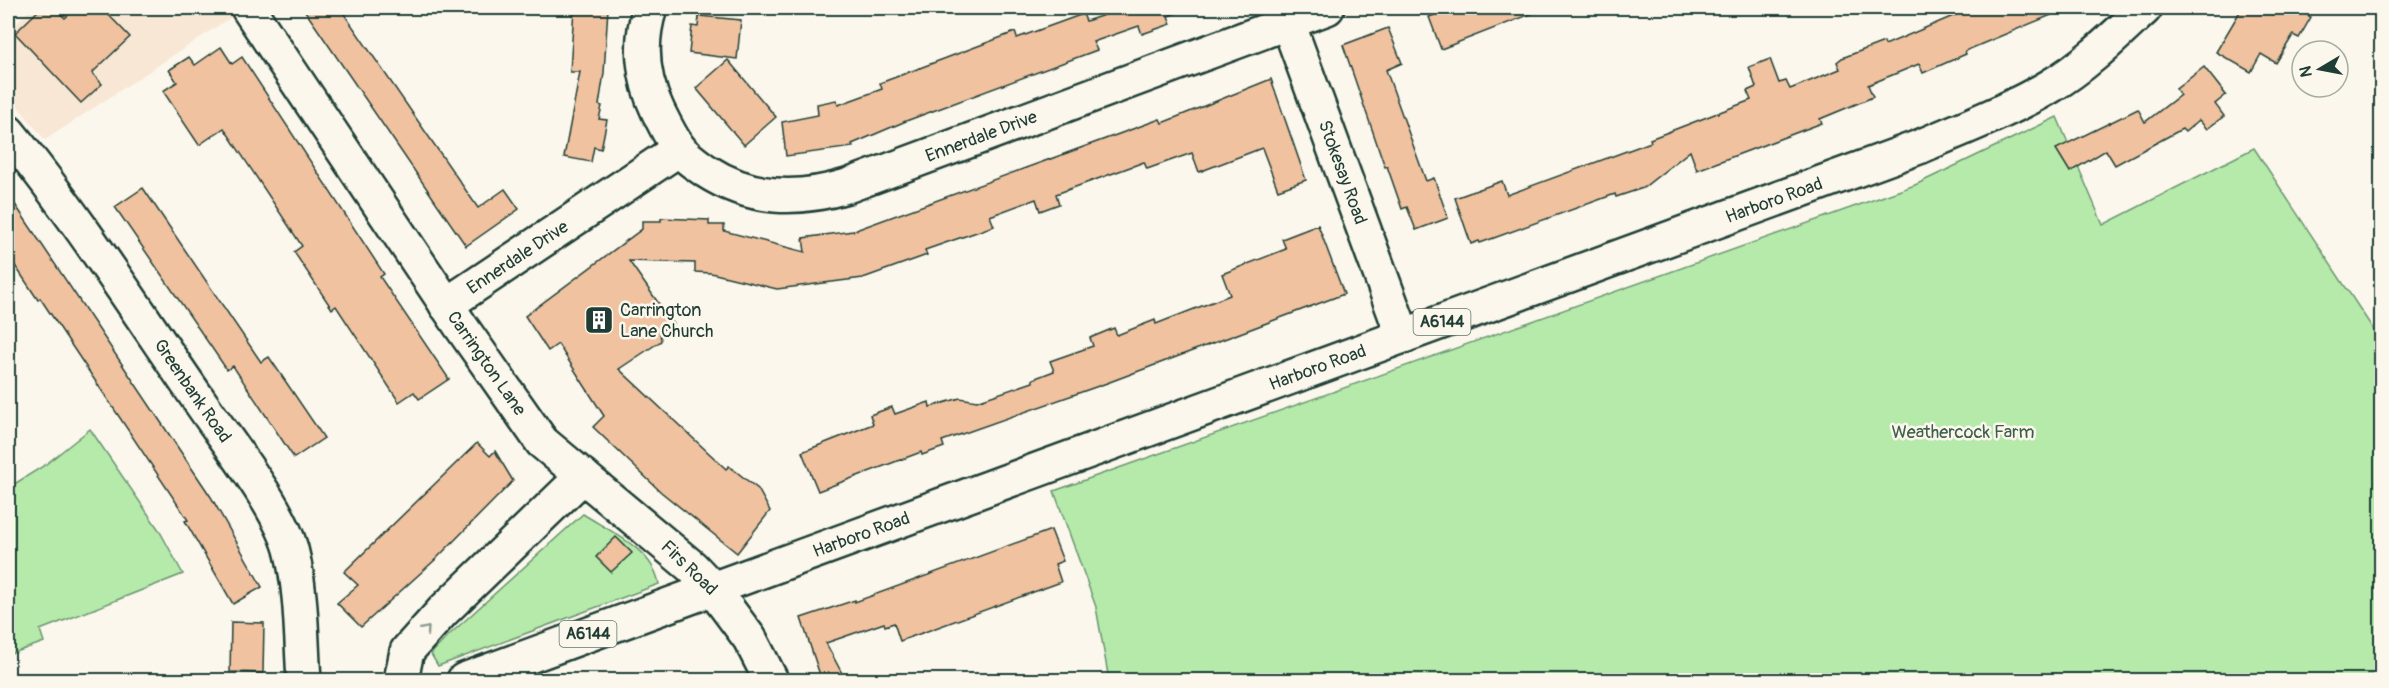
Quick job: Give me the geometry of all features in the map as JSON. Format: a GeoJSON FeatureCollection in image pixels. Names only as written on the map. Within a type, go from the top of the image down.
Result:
{"type":"FeatureCollection","features":[{"type":"Feature","properties":{"kind":"main road","name":"Carrington Lane"},"geometry":{"type":"LineString","coordinates":[[248,8],[446,305],[542,442],[583,476]]}},
{"type":"Feature","properties":{"kind":"main road","name":"Ennerdale Drive"},"geometry":{"type":"LineString","coordinates":[[650,8],[643,48],[646,78],[655,104],[679,149],[694,163],[714,176],[752,192],[802,196],[824,193],[1284,15],[1327,8]]}},
{"type":"Feature","properties":{"kind":"main road","name":"Harboro Road"},"geometry":{"type":"LineString","coordinates":[[464,681],[712,588],[1919,147],[2001,112],[2051,87],[2104,48],[2145,8]]}},
{"type":"Feature","properties":{"kind":"main road","name":"Stokesay Road"},"geometry":{"type":"LineString","coordinates":[[1284,15],[1403,336]]}},
{"type":"Feature","properties":{"kind":"main road","name":"Greenbank Road"},"geometry":{"type":"LineString","coordinates":[[8,132],[54,190],[104,262],[250,474],[277,520],[290,548],[298,585],[304,681]]}},
{"type":"Feature","properties":{"kind":"main road","name":"Ennerdale Drive"},"geometry":{"type":"LineString","coordinates":[[446,305],[679,149]]}},
{"type":"Feature","properties":{"kind":"main road","name":"Firs Road"},"geometry":{"type":"LineString","coordinates":[[583,476],[692,567],[712,588],[750,639],[771,681]]}},
{"type":"Feature","properties":{"kind":"main road"},"geometry":{"type":"LineString","coordinates":[[401,681],[407,651],[435,619],[583,476]]}},
{"type":"Feature","properties":{"kind":"shaded area"},"geometry":{"type":"Polygon","coordinates":[[[31,8],[245,8],[45,140],[8,94],[8,32],[31,8]]]}},
{"type":"Feature","properties":{"kind":"green space","name":"Weathercock Farm"},"geometry":{"type":"Polygon","coordinates":[[[2057,117],[2103,225],[2254,148],[2381,341],[2381,674],[2358,680],[1109,680],[1096,607],[1054,491],[1915,185],[2057,117]]]}},
{"type":"Feature","properties":{"kind":"green space"},"geometry":{"type":"Polygon","coordinates":[[[90,429],[159,530],[183,574],[40,630],[44,642],[8,655],[8,488],[45,465],[90,429]]]}},
{"type":"Feature","properties":{"kind":"green space"},"geometry":{"type":"Polygon","coordinates":[[[583,514],[640,551],[649,561],[659,584],[438,666],[431,654],[449,635],[583,514]]]}},
{"type":"Feature","properties":{"kind":"building"},"geometry":{"type":"Polygon","coordinates":[[[41,8],[54,8],[65,18],[76,8],[102,8],[130,37],[92,73],[102,84],[81,103],[15,33],[41,8]]]}},
{"type":"Feature","properties":{"kind":"building"},"geometry":{"type":"Polygon","coordinates":[[[303,8],[353,8],[344,14],[478,208],[505,189],[519,209],[466,246],[303,8]]]}},
{"type":"Feature","properties":{"kind":"building"},"geometry":{"type":"Polygon","coordinates":[[[574,8],[608,8],[604,73],[599,105],[602,106],[599,119],[607,120],[601,149],[594,147],[591,162],[564,157],[580,72],[570,72],[574,8]]]}},
{"type":"Feature","properties":{"kind":"building"},"geometry":{"type":"Polygon","coordinates":[[[1125,8],[1182,8],[1183,11],[1168,16],[1171,24],[1142,34],[1139,26],[1093,42],[1097,50],[906,121],[852,144],[853,147],[786,156],[782,122],[818,115],[817,104],[836,100],[838,105],[882,89],[880,83],[1015,32],[1017,38],[1083,14],[1086,21],[1125,8]]]}},
{"type":"Feature","properties":{"kind":"building"},"geometry":{"type":"Polygon","coordinates":[[[1454,8],[1544,9],[1441,49],[1429,17],[1454,8]]]}},
{"type":"Feature","properties":{"kind":"building"},"geometry":{"type":"Polygon","coordinates":[[[1972,8],[2068,8],[1965,51],[1966,54],[1923,73],[1919,64],[1868,85],[1873,97],[1820,119],[1822,123],[1697,170],[1690,151],[1643,188],[1616,197],[1615,194],[1480,243],[1479,241],[1471,244],[1455,198],[1502,181],[1507,195],[1651,142],[1650,139],[1751,100],[1747,91],[1756,87],[1749,67],[1770,59],[1779,83],[1786,81],[1790,89],[1840,69],[1837,62],[1842,58],[1884,42],[1885,45],[1972,8]]]}},
{"type":"Feature","properties":{"kind":"building"},"geometry":{"type":"Polygon","coordinates":[[[2242,8],[2295,8],[2311,17],[2299,38],[2293,35],[2276,63],[2261,54],[2251,72],[2216,52],[2242,8]]]}},
{"type":"Feature","properties":{"kind":"building"},"geometry":{"type":"Polygon","coordinates":[[[699,16],[741,20],[737,59],[689,53],[692,26],[698,27],[699,16]]]}},
{"type":"Feature","properties":{"kind":"building"},"geometry":{"type":"Polygon","coordinates":[[[1388,28],[1402,63],[1386,70],[1426,181],[1434,178],[1448,218],[1416,230],[1407,207],[1402,209],[1387,166],[1385,167],[1343,45],[1388,28]]]}},
{"type":"Feature","properties":{"kind":"building"},"geometry":{"type":"Polygon","coordinates":[[[221,47],[232,64],[242,57],[384,274],[380,277],[449,379],[419,399],[414,392],[399,402],[336,306],[332,309],[294,252],[302,246],[224,128],[199,145],[163,91],[177,82],[169,70],[189,57],[195,65],[221,47]]]}},
{"type":"Feature","properties":{"kind":"building"},"geometry":{"type":"Polygon","coordinates":[[[728,60],[776,117],[744,145],[696,88],[728,60]]]}},
{"type":"Feature","properties":{"kind":"building"},"geometry":{"type":"Polygon","coordinates":[[[2204,67],[2226,95],[2215,104],[2224,116],[2207,129],[2199,120],[2185,132],[2182,129],[2115,165],[2106,150],[2070,172],[2056,149],[2138,109],[2145,122],[2180,95],[2176,89],[2204,67]]]}},
{"type":"Feature","properties":{"kind":"building"},"geometry":{"type":"Polygon","coordinates":[[[1271,79],[1306,180],[1278,190],[1262,148],[1199,172],[1192,153],[1147,169],[1144,162],[1056,194],[1059,204],[1040,211],[1036,199],[990,216],[994,226],[925,250],[927,255],[863,278],[777,289],[711,273],[695,272],[695,263],[629,261],[673,324],[660,331],[661,341],[619,369],[726,469],[729,466],[758,489],[770,511],[737,553],[661,492],[593,427],[604,416],[558,344],[548,351],[525,316],[642,229],[642,221],[661,221],[661,218],[709,220],[709,225],[724,225],[724,231],[805,252],[803,238],[853,231],[1160,119],[1162,123],[1271,79]]]}},
{"type":"Feature","properties":{"kind":"building"},"geometry":{"type":"Polygon","coordinates":[[[143,188],[261,362],[269,357],[324,438],[294,458],[233,366],[227,370],[115,207],[143,188]]]}},
{"type":"Feature","properties":{"kind":"building"},"geometry":{"type":"Polygon","coordinates":[[[8,194],[211,497],[262,587],[233,604],[185,521],[188,520],[40,298],[38,300],[8,255],[8,194]]]}},
{"type":"Feature","properties":{"kind":"building"},"geometry":{"type":"Polygon","coordinates":[[[1318,225],[1344,294],[1107,383],[942,441],[944,447],[922,455],[921,452],[818,491],[802,452],[873,424],[870,415],[892,407],[895,414],[929,402],[930,407],[960,398],[977,401],[1033,382],[1033,379],[1054,371],[1050,361],[1093,346],[1090,338],[1114,328],[1117,335],[1155,320],[1156,324],[1230,295],[1222,274],[1286,249],[1282,239],[1318,225]]]}},
{"type":"Feature","properties":{"kind":"building"},"geometry":{"type":"Polygon","coordinates":[[[477,443],[490,456],[495,451],[513,481],[436,559],[361,627],[337,603],[358,585],[344,572],[477,443]]]}},
{"type":"Feature","properties":{"kind":"building"},"geometry":{"type":"Polygon","coordinates":[[[1051,530],[1063,561],[1055,564],[1061,582],[900,641],[894,623],[885,626],[884,623],[826,643],[846,681],[822,681],[801,618],[855,600],[855,602],[1051,530]]]}},
{"type":"Feature","properties":{"kind":"building"},"geometry":{"type":"Polygon","coordinates":[[[616,537],[632,553],[611,572],[596,557],[616,537]]]}},
{"type":"Feature","properties":{"kind":"building"},"geometry":{"type":"Polygon","coordinates":[[[231,622],[264,623],[263,673],[230,672],[231,622]]]}},
{"type":"Feature","properties":{"kind":"place","name":"Carrington Lane Church"},"geometry":{"type":"Point","coordinates":[599,320]}}]}
